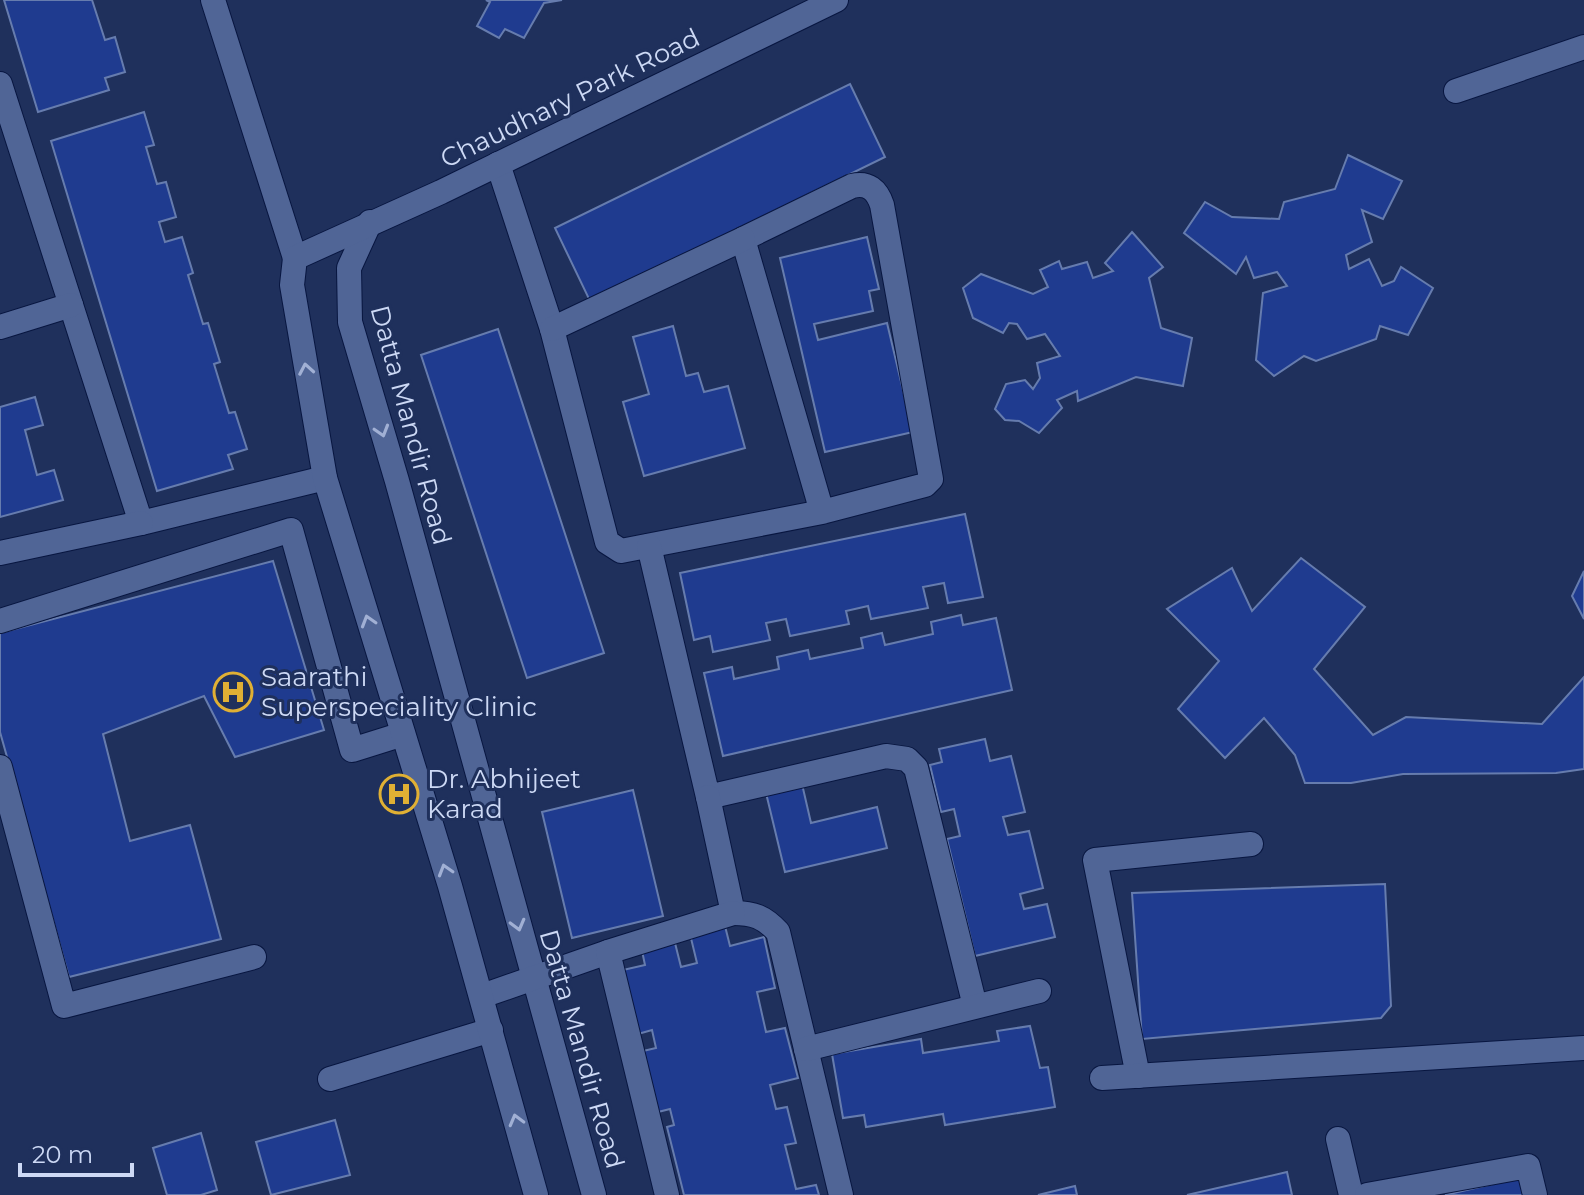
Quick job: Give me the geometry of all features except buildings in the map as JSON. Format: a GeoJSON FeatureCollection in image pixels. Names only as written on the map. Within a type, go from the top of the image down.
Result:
{"type":"FeatureCollection","features":[{"type":"Feature","properties":{"kind":"street"},"geometry":{"type":"LineString","coordinates":[[213,0],[295,258],[292,285],[325,478],[482,996],[536,1195]]}},
{"type":"Feature","properties":{"kind":"street","name":"Chaudhary Park Road"},"geometry":{"type":"LineString","coordinates":[[370,222],[498,164],[836,0]]}},
{"type":"Feature","properties":{"kind":"street"},"geometry":{"type":"LineString","coordinates":[[1456,91],[1584,47]]}},
{"type":"Feature","properties":{"kind":"street"},"geometry":{"type":"LineString","coordinates":[[1,89],[141,523]]}},
{"type":"Feature","properties":{"kind":"street"},"geometry":{"type":"LineString","coordinates":[[498,164],[552,329],[607,542],[615,551],[822,512],[925,485],[931,479],[882,205],[873,189],[860,184],[852,186],[552,329]]}},
{"type":"Feature","properties":{"kind":"street"},"geometry":{"type":"LineString","coordinates":[[295,258],[370,222]]}},
{"type":"Feature","properties":{"kind":"street","name":"Datta Mandir Road"},"geometry":{"type":"LineString","coordinates":[[370,222],[349,268],[350,322],[397,481],[533,980],[543,1002],[594,1195]]}},
{"type":"Feature","properties":{"kind":"street"},"geometry":{"type":"LineString","coordinates":[[743,239],[822,512]]}},
{"type":"Feature","properties":{"kind":"street"},"geometry":{"type":"LineString","coordinates":[[0,327],[71,305]]}},
{"type":"Feature","properties":{"kind":"street"},"geometry":{"type":"LineString","coordinates":[[0,553],[141,523],[325,478]]}},
{"type":"Feature","properties":{"kind":"street"},"geometry":{"type":"LineString","coordinates":[[0,621],[291,530],[352,750],[403,734]]}},
{"type":"Feature","properties":{"kind":"street"},"geometry":{"type":"LineString","coordinates":[[649,546],[733,913]]}},
{"type":"Feature","properties":{"kind":"street"},"geometry":{"type":"LineString","coordinates":[[708,797],[886,756],[907,759],[916,768],[975,1006]]}},
{"type":"Feature","properties":{"kind":"street"},"geometry":{"type":"LineString","coordinates":[[0,767],[64,1006],[254,957]]}},
{"type":"Feature","properties":{"kind":"street"},"geometry":{"type":"LineString","coordinates":[[1138,1076],[1095,860],[1251,844]]}},
{"type":"Feature","properties":{"kind":"street"},"geometry":{"type":"LineString","coordinates":[[482,996],[733,913],[752,913],[766,919],[778,932],[841,1195]]}},
{"type":"Feature","properties":{"kind":"street"},"geometry":{"type":"LineString","coordinates":[[608,952],[667,1195]]}},
{"type":"Feature","properties":{"kind":"street"},"geometry":{"type":"LineString","coordinates":[[806,1049],[1039,991]]}},
{"type":"Feature","properties":{"kind":"street"},"geometry":{"type":"LineString","coordinates":[[330,1079],[491,1030]]}},
{"type":"Feature","properties":{"kind":"street"},"geometry":{"type":"LineString","coordinates":[[1102,1078],[1584,1048]]}},
{"type":"Feature","properties":{"kind":"street"},"geometry":{"type":"LineString","coordinates":[[1338,1139],[1351,1195]]}},
{"type":"Feature","properties":{"kind":"street"},"geometry":{"type":"LineString","coordinates":[[1367,1195],[1528,1166],[1535,1195]]}},
{"type":"Feature","properties":{"kind":"place","name":"Saarathi Superspeciality Clinic"},"geometry":{"type":"Point","coordinates":[233,692]}},
{"type":"Feature","properties":{"kind":"place","name":"Dr. Abhijeet Karad"},"geometry":{"type":"Point","coordinates":[399,794]}}]}
